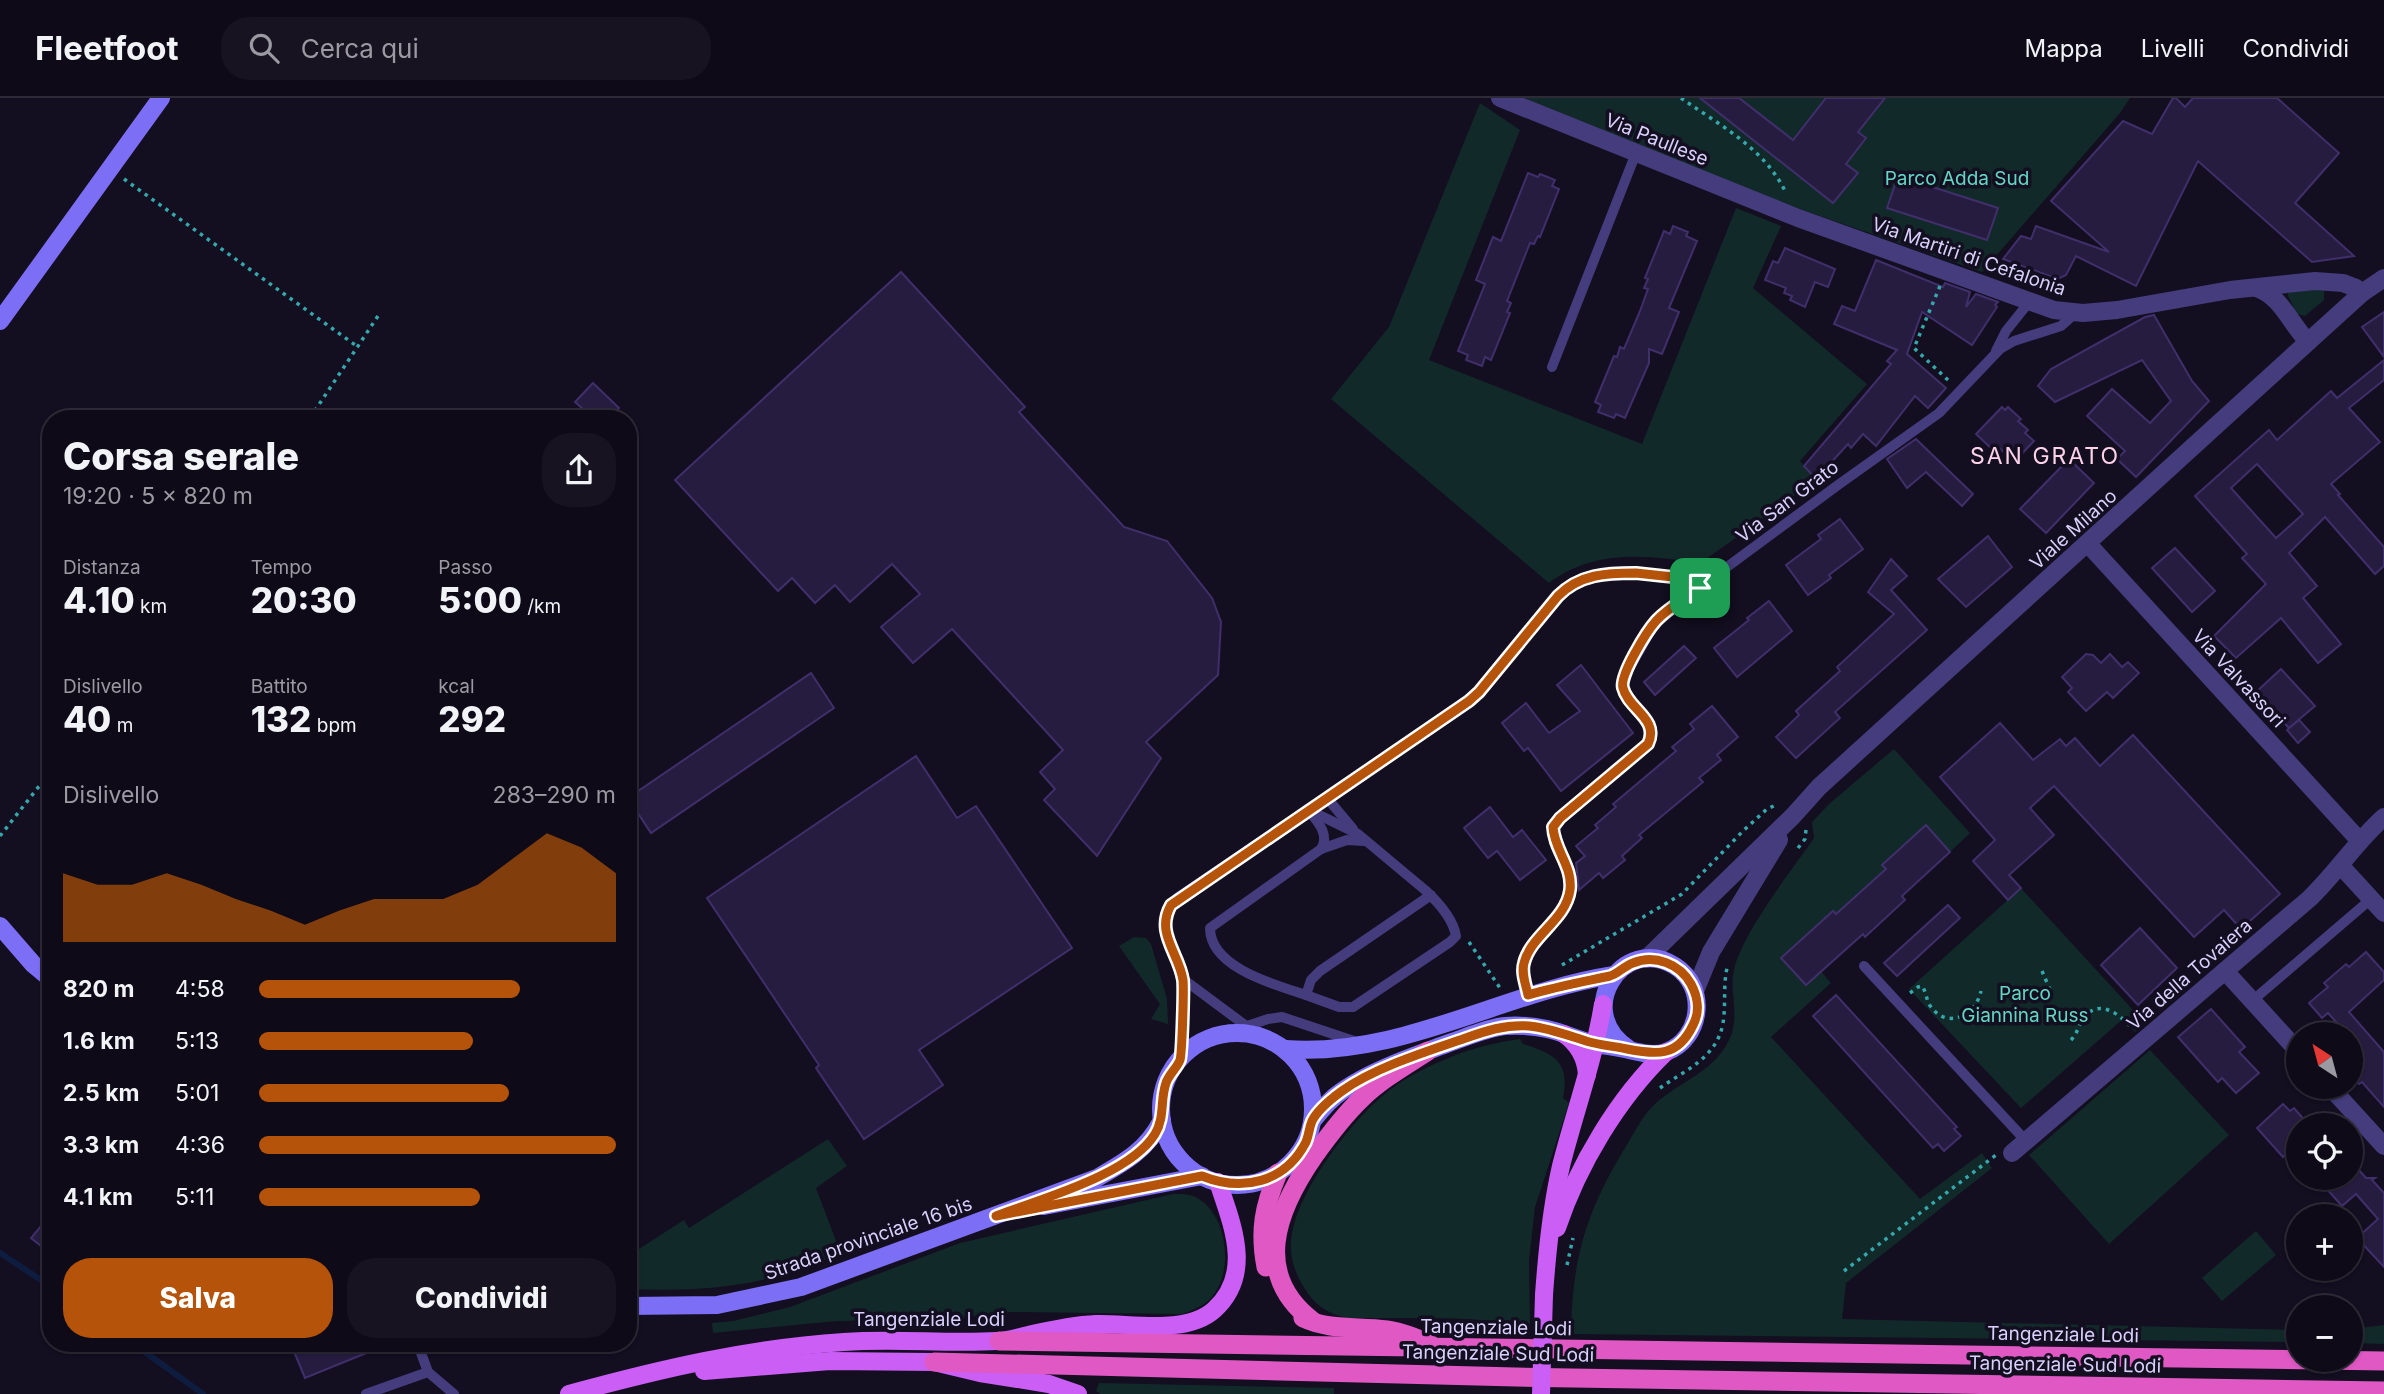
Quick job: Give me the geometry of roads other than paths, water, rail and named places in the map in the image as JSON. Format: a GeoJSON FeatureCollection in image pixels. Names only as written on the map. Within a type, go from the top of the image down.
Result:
{"type":"FeatureCollection","features":[{"type":"Feature","properties":{"kind":"highway"},"geometry":{"type":"LineString","coordinates":[[1314,1322],[1303,1314],[1292,1300],[1275,1263],[1278,1224],[1289,1197],[1335,1126],[1353,1107],[1387,1077],[1428,1051]]}},
{"type":"Feature","properties":{"kind":"highway"},"geometry":{"type":"LineString","coordinates":[[1278,1173],[1268,1196],[1261,1243],[1267,1272],[1276,1292],[1288,1307],[1304,1319],[1324,1326],[1397,1332],[1440,1349]]}},
{"type":"Feature","properties":{"kind":"highway","name":"Tangenziale Lodi"},"geometry":{"type":"LineString","coordinates":[[999,1341],[2384,1361]]}},
{"type":"Feature","properties":{"kind":"highway","name":"Tangenziale Sud Lodi"},"geometry":{"type":"LineString","coordinates":[[934,1362],[2235,1392],[2384,1391]]}},
{"type":"Feature","properties":{"kind":"main road"},"geometry":{"type":"LineString","coordinates":[[0,321],[161,98]]}},
{"type":"Feature","properties":{"kind":"main road"},"geometry":{"type":"LineString","coordinates":[[0,926],[42,972]]}},
{"type":"Feature","properties":{"kind":"main road"},"geometry":{"type":"LineString","coordinates":[[1541,1394],[1544,1295],[1546,1265],[1549,1232],[1559,1178],[1596,1044],[1606,988],[1623,967],[1646,959],[1662,961],[1676,967],[1688,977],[1698,1006],[1696,1020],[1679,1044],[1666,1052],[1635,1084],[1599,1141],[1561,1218],[1546,1265]]}},
{"type":"Feature","properties":{"kind":"main road"},"geometry":{"type":"LineString","coordinates":[[1285,1049],[1313,1051],[1371,1044],[1526,988],[1614,975]]}},
{"type":"Feature","properties":{"kind":"main road"},"geometry":{"type":"LineString","coordinates":[[1602,1003],[1604,1019],[1610,1033],[1629,1049]]}},
{"type":"Feature","properties":{"kind":"main road"},"geometry":{"type":"LineString","coordinates":[[1313,1121],[1313,1100],[1308,1081],[1299,1064],[1285,1049],[1254,1031],[1217,1036],[1197,1045],[1180,1060],[1166,1082],[1162,1101],[1162,1120],[1169,1143],[1183,1162],[1210,1179],[1239,1185],[1278,1173],[1294,1159],[1306,1141],[1313,1121],[1327,1103],[1343,1090],[1428,1051],[1485,1030],[1504,1026],[1531,1026],[1596,1044],[1651,1054],[1666,1052]]}},
{"type":"Feature","properties":{"kind":"main road"},"geometry":{"type":"LineString","coordinates":[[1564,1034],[1572,1040],[1584,1058],[1587,1079]]}},
{"type":"Feature","properties":{"kind":"main road","name":"Strada provinciale 16 bis"},"geometry":{"type":"LineString","coordinates":[[637,1306],[706,1305],[758,1298],[801,1287],[1097,1178],[1145,1147],[1162,1120]]}},
{"type":"Feature","properties":{"kind":"main road"},"geometry":{"type":"LineString","coordinates":[[999,1341],[1095,1324],[1181,1325],[1199,1320],[1215,1309],[1226,1295],[1238,1266],[1235,1234],[1210,1179]]}},
{"type":"Feature","properties":{"kind":"main road","name":"Strada provinciale 16 bis"},"geometry":{"type":"LineString","coordinates":[[996,1216],[1210,1179]]}},
{"type":"Feature","properties":{"kind":"main road","name":"Tangenziale Lodi"},"geometry":{"type":"LineString","coordinates":[[612,1382],[738,1354],[805,1345],[883,1340],[999,1341]]}},
{"type":"Feature","properties":{"kind":"main road"},"geometry":{"type":"LineString","coordinates":[[934,1362],[980,1373],[1049,1384],[1078,1394]]}},
{"type":"Feature","properties":{"kind":"main road","name":"Tangenziale Sud Lodi"},"geometry":{"type":"LineString","coordinates":[[612,1382],[783,1364],[934,1362]]}},
{"type":"Feature","properties":{"kind":"main road"},"geometry":{"type":"LineString","coordinates":[[569,1394],[612,1382]]}},
{"type":"Feature","properties":{"kind":"street","name":"Via Paullese"},"geometry":{"type":"LineString","coordinates":[[1500,98],[1798,218]]}},
{"type":"Feature","properties":{"kind":"street","name":"Via Martiri di Cefalonia"},"geometry":{"type":"LineString","coordinates":[[1798,218],[2054,310],[2117,310],[2230,290],[2331,280],[2356,288],[2362,293]]}},
{"type":"Feature","properties":{"kind":"street","name":"Viale Milano"},"geometry":{"type":"LineString","coordinates":[[1793,816],[1819,788],[2308,342],[2362,293],[2384,278]]}},
{"type":"Feature","properties":{"kind":"street"},"geometry":{"type":"LineString","coordinates":[[2255,288],[2268,292],[2278,301],[2295,328],[2308,342]]}},
{"type":"Feature","properties":{"kind":"street","name":"Via Valvassori"},"geometry":{"type":"LineString","coordinates":[[2088,544],[2359,840]]}},
{"type":"Feature","properties":{"kind":"street"},"geometry":{"type":"LineString","coordinates":[[1646,959],[1793,816]]}},
{"type":"Feature","properties":{"kind":"street"},"geometry":{"type":"LineString","coordinates":[[1695,991],[1711,952],[1793,816]]}},
{"type":"Feature","properties":{"kind":"street","name":"Via della Tovaiera"},"geometry":{"type":"LineString","coordinates":[[2019,1147],[2309,899],[2359,840],[2384,817]]}},
{"type":"Feature","properties":{"kind":"street"},"geometry":{"type":"LineString","coordinates":[[2340,865],[2384,913]]}},
{"type":"Feature","properties":{"kind":"street"},"geometry":{"type":"LineString","coordinates":[[2225,971],[2286,1038]]}},
{"type":"Feature","properties":{"kind":"street"},"geometry":{"type":"LineString","coordinates":[[2341,1099],[2384,1146]]}},
{"type":"Feature","properties":{"kind":"lane"},"geometry":{"type":"LineString","coordinates":[[1552,368],[1636,153]]}},
{"type":"Feature","properties":{"kind":"lane","name":"Via San Grato"},"geometry":{"type":"LineString","coordinates":[[1526,988],[1523,970],[1527,956],[1565,905],[1570,887],[1568,868],[1553,827],[1560,818],[1648,744],[1651,738],[1650,726],[1623,691],[1623,675],[1658,618],[1939,413],[1994,354],[2006,331],[2030,301]]}},
{"type":"Feature","properties":{"kind":"lane","name":"Via San Grato"},"geometry":{"type":"LineString","coordinates":[[1994,354],[2014,341],[2061,326],[2070,318],[2072,312]]}},
{"type":"Feature","properties":{"kind":"lane"},"geometry":{"type":"LineString","coordinates":[[1180,1060],[1183,979],[1165,929],[1166,913],[1171,905],[1469,701],[1558,596],[1573,583],[1604,574],[1636,573],[1673,577],[1700,588]]}},
{"type":"Feature","properties":{"kind":"lane"},"geometry":{"type":"LineString","coordinates":[[1326,798],[1358,834],[1431,895],[1453,925],[1456,936],[1353,1007],[1339,1007],[1242,971],[1222,952],[1210,931],[1215,923],[1321,849],[1347,840],[1367,842]]}},
{"type":"Feature","properties":{"kind":"lane"},"geometry":{"type":"LineString","coordinates":[[1309,810],[1358,834]]}},
{"type":"Feature","properties":{"kind":"lane"},"geometry":{"type":"LineString","coordinates":[[1309,810],[1323,832],[1325,842],[1321,849]]}},
{"type":"Feature","properties":{"kind":"lane"},"geometry":{"type":"LineString","coordinates":[[1306,995],[1315,975],[1431,895]]}},
{"type":"Feature","properties":{"kind":"lane"},"geometry":{"type":"LineString","coordinates":[[2252,1001],[2371,899]]}},
{"type":"Feature","properties":{"kind":"lane"},"geometry":{"type":"LineString","coordinates":[[1864,965],[2019,1147]]}},
{"type":"Feature","properties":{"kind":"lane"},"geometry":{"type":"LineString","coordinates":[[1183,979],[1254,1031],[1275,1017],[1289,1018],[1353,1041],[1371,1044]]}},
{"type":"Feature","properties":{"kind":"lane"},"geometry":{"type":"LineString","coordinates":[[421,1352],[428,1372],[454,1394]]}},
{"type":"Feature","properties":{"kind":"lane"},"geometry":{"type":"LineString","coordinates":[[366,1394],[428,1372]]}},
{"type":"Feature","properties":{"kind":"waterway"},"geometry":{"type":"LineString","coordinates":[[0,1253],[42,1281]]}},
{"type":"Feature","properties":{"kind":"waterway"},"geometry":{"type":"LineString","coordinates":[[145,1352],[203,1394]]}},
{"type":"Feature","properties":{"kind":"district","name":"SAN GRATO"},"geometry":{"type":"Point","coordinates":[2045,456]}},
{"type":"Feature","properties":{"kind":"park label","name":"Parco Adda Sud"},"geometry":{"type":"Point","coordinates":[1957,178]}},
{"type":"Feature","properties":{"kind":"park label","name":"Parco Giannina Russ"},"geometry":{"type":"Point","coordinates":[2025,1004]}}]}
